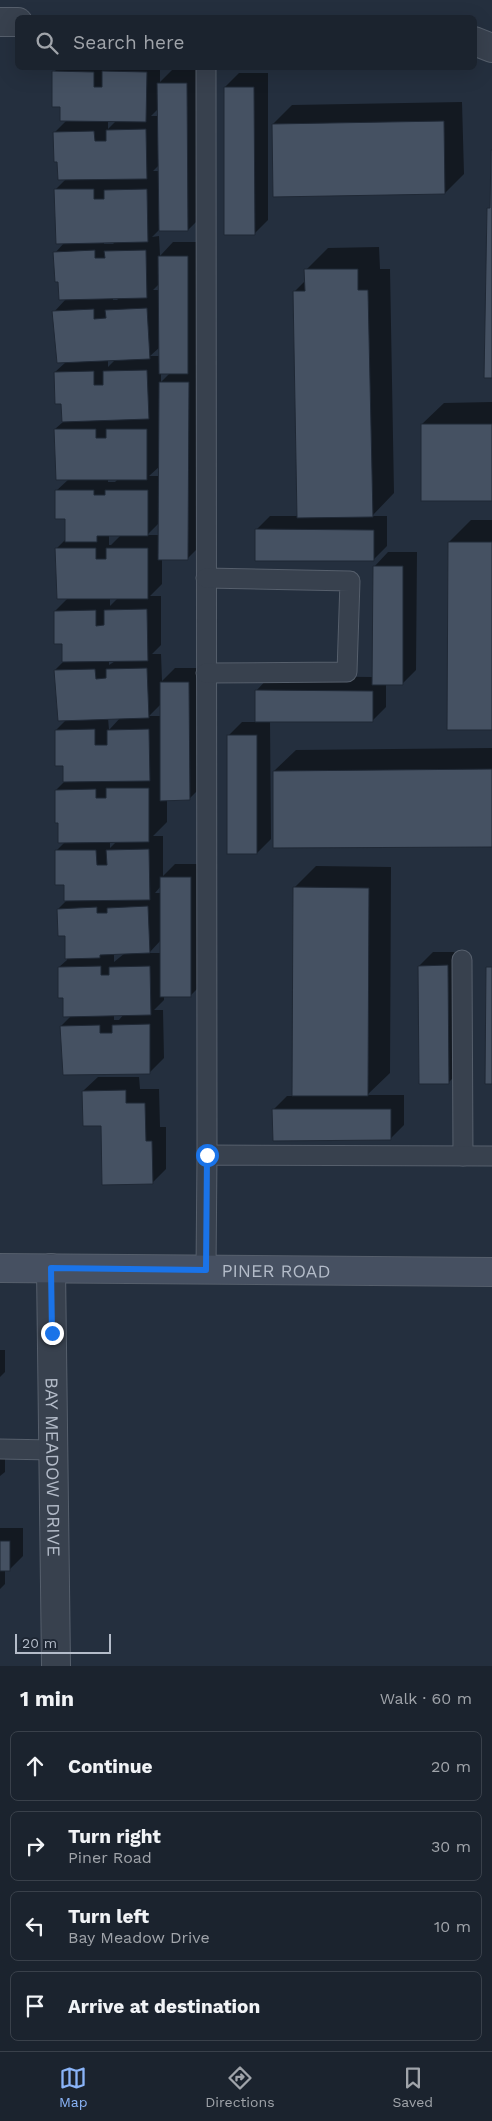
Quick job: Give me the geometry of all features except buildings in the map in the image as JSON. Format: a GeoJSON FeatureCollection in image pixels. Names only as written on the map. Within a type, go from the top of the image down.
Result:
{"type":"FeatureCollection","features":[{"type":"Feature","properties":{"kind":"main road","name":"PINER ROAD"},"geometry":{"type":"LineString","coordinates":[[0,1268],[492,1272]]}},
{"type":"Feature","properties":{"kind":"street"},"geometry":{"type":"LineString","coordinates":[[0,22],[15,22]]}},
{"type":"Feature","properties":{"kind":"street"},"geometry":{"type":"LineString","coordinates":[[477,42],[492,48]]}},
{"type":"Feature","properties":{"kind":"street","name":"BAY MEADOW DRIVE"},"geometry":{"type":"LineString","coordinates":[[51,1268],[56,1666]]}},
{"type":"Feature","properties":{"kind":"lane"},"geometry":{"type":"LineString","coordinates":[[206,70],[206,1270]]}},
{"type":"Feature","properties":{"kind":"lane"},"geometry":{"type":"LineString","coordinates":[[206,578],[350,582],[347,672],[206,673]]}},
{"type":"Feature","properties":{"kind":"lane"},"geometry":{"type":"LineString","coordinates":[[462,960],[463,1156]]}},
{"type":"Feature","properties":{"kind":"lane"},"geometry":{"type":"LineString","coordinates":[[207,1155],[492,1156]]}},
{"type":"Feature","properties":{"kind":"lane"},"geometry":{"type":"LineString","coordinates":[[0,1449],[53,1450]]}},
{"type":"Feature","properties":{"kind":"route"},"geometry":{"type":"LineString","coordinates":[[52,1333],[51,1268],[206,1270],[207,1155]]}}]}
